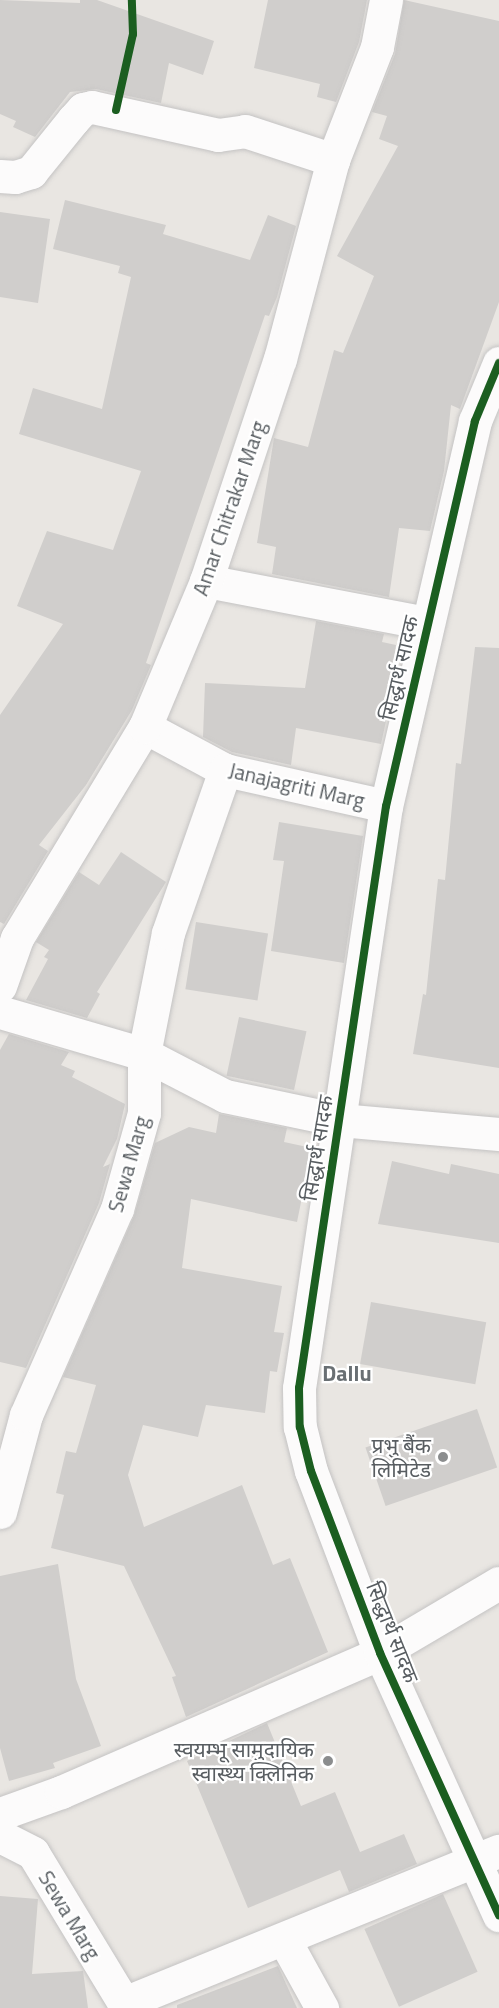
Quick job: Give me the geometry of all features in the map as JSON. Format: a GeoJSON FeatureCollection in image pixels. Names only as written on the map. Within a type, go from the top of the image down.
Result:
{"type":"FeatureCollection","features":[{"type":"Feature","properties":{"kind":"street","name":"Amar Chitrakar Marg"},"geometry":{"type":"LineString","coordinates":[[0,986],[17,938],[145,727],[206,581],[280,359],[333,160],[376,47],[386,0]]}},
{"type":"Feature","properties":{"kind":"street"},"geometry":{"type":"LineString","coordinates":[[0,176],[15,177],[31,172],[83,109],[92,107],[218,135],[245,131],[333,160]]}},
{"type":"Feature","properties":{"kind":"street","name":"सिद्धार्थ सादक"},"geometry":{"type":"LineString","coordinates":[[499,363],[475,421],[386,806],[299,1388],[300,1427],[311,1471],[380,1653],[487,1855],[499,1915]]}},
{"type":"Feature","properties":{"kind":"street"},"geometry":{"type":"LineString","coordinates":[[206,581],[427,623]]}},
{"type":"Feature","properties":{"kind":"street","name":"Janajagriti Marg"},"geometry":{"type":"LineString","coordinates":[[145,727],[225,770],[386,806]]}},
{"type":"Feature","properties":{"kind":"street","name":"Sewa Marg"},"geometry":{"type":"LineString","coordinates":[[0,1512],[26,1415],[117,1209],[144,1113],[144,1054],[168,933],[225,770]]}},
{"type":"Feature","properties":{"kind":"street"},"geometry":{"type":"LineString","coordinates":[[0,1012],[144,1054],[225,1096],[339,1120],[499,1134]]}},
{"type":"Feature","properties":{"kind":"street"},"geometry":{"type":"LineString","coordinates":[[0,1814],[82,1783],[380,1653],[499,1582]]}},
{"type":"Feature","properties":{"kind":"street","name":"Sewa Marg"},"geometry":{"type":"LineString","coordinates":[[0,1836],[33,1853],[126,2005]]}},
{"type":"Feature","properties":{"kind":"street"},"geometry":{"type":"LineString","coordinates":[[126,2005],[285,1941],[487,1855]]}},
{"type":"Feature","properties":{"kind":"street"},"geometry":{"type":"LineString","coordinates":[[285,1941],[322,2008]]}},
{"type":"Feature","properties":{"kind":"building"},"geometry":{"type":"Polygon","coordinates":[[[0,0],[80,3],[80,0],[97,0],[214,41],[203,75],[169,63],[161,103],[96,89],[70,92],[35,137],[13,127],[16,121],[0,114],[0,0]]]}},
{"type":"Feature","properties":{"kind":"building"},"geometry":{"type":"Polygon","coordinates":[[[268,0],[367,0],[359,42],[336,102],[317,97],[320,84],[254,68],[268,0]]]}},
{"type":"Feature","properties":{"kind":"building"},"geometry":{"type":"Polygon","coordinates":[[[404,0],[499,21],[499,302],[460,409],[451,405],[444,471],[430,531],[399,528],[389,597],[272,574],[276,547],[257,543],[274,438],[308,447],[334,350],[343,353],[374,276],[337,256],[398,146],[379,139],[387,116],[372,112],[395,54],[404,0]]]}},
{"type":"Feature","properties":{"kind":"building"},"geometry":{"type":"Polygon","coordinates":[[[65,200],[166,225],[163,234],[250,260],[268,215],[296,226],[277,297],[269,316],[265,315],[146,663],[151,665],[132,710],[86,785],[39,845],[48,851],[4,924],[0,922],[0,715],[63,624],[17,606],[47,531],[113,550],[141,471],[19,434],[33,388],[102,409],[131,277],[118,273],[120,266],[53,249],[65,200]]]}},
{"type":"Feature","properties":{"kind":"building"},"geometry":{"type":"Polygon","coordinates":[[[0,212],[50,219],[38,303],[0,297],[0,212]]]}},
{"type":"Feature","properties":{"kind":"building"},"geometry":{"type":"Polygon","coordinates":[[[316,621],[384,634],[382,642],[396,645],[387,703],[390,703],[381,744],[296,728],[291,765],[232,752],[203,737],[205,683],[305,688],[316,621]]]}},
{"type":"Feature","properties":{"kind":"building"},"geometry":{"type":"Polygon","coordinates":[[[475,647],[499,648],[499,1068],[413,1054],[423,994],[426,995],[438,879],[445,880],[456,763],[461,764],[475,647]]]}},
{"type":"Feature","properties":{"kind":"building"},"geometry":{"type":"Polygon","coordinates":[[[279,822],[363,836],[344,963],[271,951],[284,861],[273,860],[279,822]]]}},
{"type":"Feature","properties":{"kind":"building"},"geometry":{"type":"Polygon","coordinates":[[[121,852],[166,882],[97,992],[100,994],[87,1018],[26,1000],[48,959],[44,957],[49,950],[36,942],[79,872],[99,885],[121,852]]]}},
{"type":"Feature","properties":{"kind":"building"},"geometry":{"type":"Polygon","coordinates":[[[196,922],[268,933],[257,1001],[185,989],[196,922]]]}},
{"type":"Feature","properties":{"kind":"building"},"geometry":{"type":"Polygon","coordinates":[[[239,1017],[306,1031],[294,1090],[227,1076],[239,1017]]]}},
{"type":"Feature","properties":{"kind":"building"},"geometry":{"type":"Polygon","coordinates":[[[9,1034],[69,1052],[61,1065],[75,1071],[72,1077],[125,1104],[117,1139],[103,1167],[110,1164],[99,1203],[26,1368],[0,1362],[0,1050],[9,1034]]]}},
{"type":"Feature","properties":{"kind":"building"},"geometry":{"type":"Polygon","coordinates":[[[219,1114],[287,1128],[284,1142],[312,1148],[297,1222],[191,1199],[182,1268],[282,1286],[274,1332],[284,1333],[277,1372],[270,1371],[265,1413],[206,1405],[198,1437],[143,1425],[128,1475],[144,1527],[242,1485],[273,1565],[290,1558],[328,1652],[186,1717],[172,1677],[176,1676],[124,1566],[51,1548],[64,1495],[56,1493],[66,1451],[76,1453],[96,1385],[63,1377],[134,1216],[155,1143],[189,1127],[216,1133],[219,1114]]]}},
{"type":"Feature","properties":{"kind":"building"},"geometry":{"type":"Polygon","coordinates":[[[392,1161],[449,1174],[451,1164],[499,1174],[499,1243],[378,1224],[392,1161]]]}},
{"type":"Feature","properties":{"kind":"building"},"geometry":{"type":"Polygon","coordinates":[[[371,1302],[486,1322],[475,1384],[360,1364],[371,1302]]]}},
{"type":"Feature","properties":{"kind":"building"},"geometry":{"type":"Polygon","coordinates":[[[477,1409],[497,1468],[386,1506],[365,1447],[477,1409]]]}},
{"type":"Feature","properties":{"kind":"building"},"geometry":{"type":"Polygon","coordinates":[[[58,1564],[76,1679],[101,1746],[53,1763],[55,1768],[9,1781],[0,1748],[0,1576],[58,1564]]]}},
{"type":"Feature","properties":{"kind":"building"},"geometry":{"type":"Polygon","coordinates":[[[267,1723],[301,1806],[335,1792],[360,1852],[404,1834],[417,1864],[349,1892],[340,1870],[248,1908],[187,1761],[267,1723]]]}},
{"type":"Feature","properties":{"kind":"building"},"geometry":{"type":"Polygon","coordinates":[[[443,1894],[478,1972],[399,2007],[364,1929],[443,1894]]]}},
{"type":"Feature","properties":{"kind":"building"},"geometry":{"type":"Polygon","coordinates":[[[0,1896],[38,1899],[32,1974],[83,1971],[88,2008],[0,2008],[0,1896]]]}},
{"type":"Feature","properties":{"kind":"building"},"geometry":{"type":"Polygon","coordinates":[[[278,1966],[297,2008],[177,2008],[177,2005],[278,1966]]]}},
{"type":"Feature","properties":{"kind":"cycle path"},"geometry":{"type":"LineString","coordinates":[[116,110],[133,34],[132,0]]}},
{"type":"Feature","properties":{"kind":"cycle path"},"geometry":{"type":"LineString","coordinates":[[499,363],[475,421],[386,806],[299,1388],[300,1427],[311,1471],[380,1653],[499,1915]]}},
{"type":"Feature","properties":{"kind":"place","name":"प्रभु बैंक लिमिटेड"},"geometry":{"type":"Point","coordinates":[443,1457]}},
{"type":"Feature","properties":{"kind":"place","name":"स्वयम्भू सामुदायिक स्वास्थ्य क्लिनिक"},"geometry":{"type":"Point","coordinates":[328,1761]}},
{"type":"Feature","properties":{"kind":"district","name":"Dallu"},"geometry":{"type":"Point","coordinates":[347,1374]}}]}
